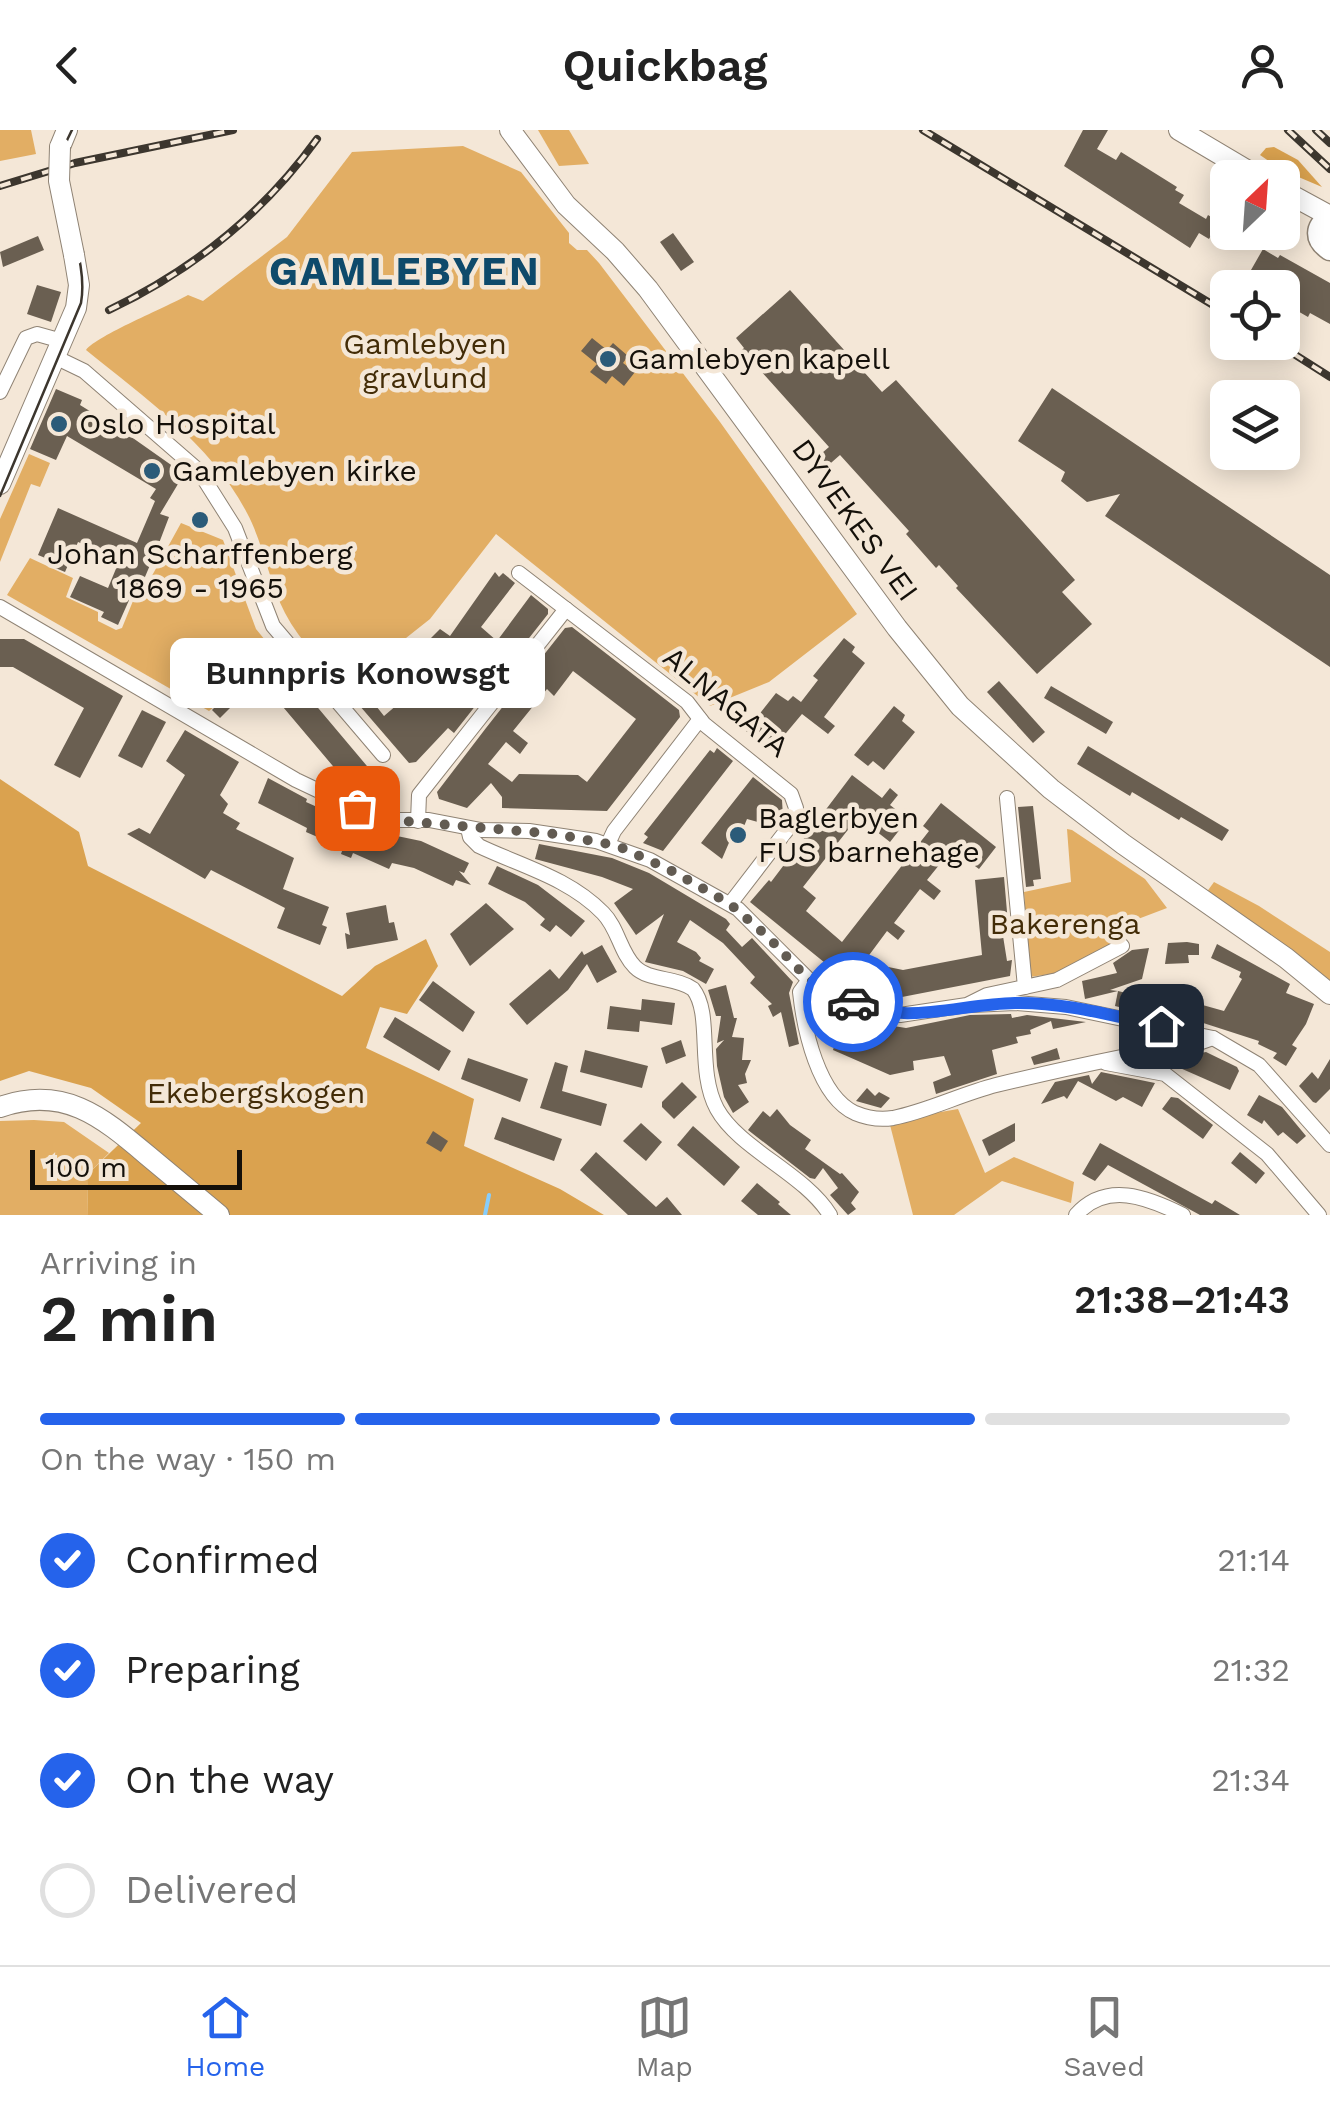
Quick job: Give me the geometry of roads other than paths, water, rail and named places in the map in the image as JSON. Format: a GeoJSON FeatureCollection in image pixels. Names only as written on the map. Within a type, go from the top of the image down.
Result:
{"type":"FeatureCollection","features":[{"type":"Feature","properties":{"kind":"street","name":"DYVEKES VEI"},"geometry":{"type":"LineString","coordinates":[[510,130],[566,205],[648,289],[938,682],[1052,789],[1330,994]]}},
{"type":"Feature","properties":{"kind":"street"},"geometry":{"type":"LineString","coordinates":[[1178,130],[1229,160]]}},
{"type":"Feature","properties":{"kind":"street"},"geometry":{"type":"LineString","coordinates":[[0,484],[59,349],[78,295],[57,166],[64,138]]}},
{"type":"Feature","properties":{"kind":"street"},"geometry":{"type":"LineString","coordinates":[[1300,204],[1327,229]]}},
{"type":"Feature","properties":{"kind":"street"},"geometry":{"type":"LineString","coordinates":[[0,392],[26,338],[37,334],[199,471],[235,528],[272,626],[384,755]]}},
{"type":"Feature","properties":{"kind":"street","name":"ALNAGATA"},"geometry":{"type":"LineString","coordinates":[[519,573],[687,702],[700,719],[784,786],[795,804],[790,828],[730,904]]}},
{"type":"Feature","properties":{"kind":"street"},"geometry":{"type":"LineString","coordinates":[[0,607],[296,780],[357,808],[390,820],[556,834],[608,844],[674,872],[730,904],[809,980],[868,1008],[887,1014],[914,1015],[967,1005],[1066,1007],[1212,1038],[1259,1065],[1330,1145]]}},
{"type":"Feature","properties":{"kind":"street"},"geometry":{"type":"LineString","coordinates":[[418,821],[419,794],[566,609]]}},
{"type":"Feature","properties":{"kind":"street"},"geometry":{"type":"LineString","coordinates":[[608,844],[700,719]]}},
{"type":"Feature","properties":{"kind":"street"},"geometry":{"type":"LineString","coordinates":[[1007,798],[1025,987]]}},
{"type":"Feature","properties":{"kind":"street"},"geometry":{"type":"LineString","coordinates":[[468,828],[474,842],[482,847],[556,878],[596,907],[608,919],[639,970],[684,984],[696,994],[702,1006],[706,1077],[720,1114],[815,1197],[830,1215]]}},
{"type":"Feature","properties":{"kind":"street"},"geometry":{"type":"LineString","coordinates":[[967,1005],[988,995],[1057,980],[1122,946]]}},
{"type":"Feature","properties":{"kind":"street"},"geometry":{"type":"LineString","coordinates":[[809,980],[800,992],[820,1075],[835,1098],[866,1117],[892,1118],[993,1086],[1096,1061],[1199,1044],[1212,1038]]}},
{"type":"Feature","properties":{"kind":"street"},"geometry":{"type":"LineString","coordinates":[[1096,1061],[1165,1074],[1268,1154],[1319,1215]]}},
{"type":"Feature","properties":{"kind":"street"},"geometry":{"type":"LineString","coordinates":[[0,1107],[47,1100],[92,1112],[220,1215]]}},
{"type":"Feature","properties":{"kind":"street"},"geometry":{"type":"LineString","coordinates":[[1076,1215],[1090,1201],[1107,1195],[1133,1196],[1182,1215]]}},
{"type":"Feature","properties":{"kind":"waterway"},"geometry":{"type":"LineString","coordinates":[[485,1215],[489,1195]]}},
{"type":"Feature","properties":{"kind":"tram line"},"geometry":{"type":"LineString","coordinates":[[0,496],[81,303],[79,260],[62,172],[72,130]]}},
{"type":"Feature","properties":{"kind":"railway"},"geometry":{"type":"LineString","coordinates":[[0,186],[75,163],[233,130]]}},
{"type":"Feature","properties":{"kind":"railway"},"geometry":{"type":"LineString","coordinates":[[923,130],[1210,303]]}},
{"type":"Feature","properties":{"kind":"railway"},"geometry":{"type":"LineString","coordinates":[[1288,130],[1330,169]]}},
{"type":"Feature","properties":{"kind":"railway"},"geometry":{"type":"LineString","coordinates":[[1316,130],[1330,143]]}},
{"type":"Feature","properties":{"kind":"railway"},"geometry":{"type":"LineString","coordinates":[[109,310],[169,277],[224,238],[273,192],[317,139]]}},
{"type":"Feature","properties":{"kind":"railway"},"geometry":{"type":"LineString","coordinates":[[1300,358],[1330,377]]}},
{"type":"Feature","properties":{"kind":"place","name":"Gamlebyen kapell"},"geometry":{"type":"Point","coordinates":[608,359]}},
{"type":"Feature","properties":{"kind":"place","name":"Oslo Hospital"},"geometry":{"type":"Point","coordinates":[59,424]}},
{"type":"Feature","properties":{"kind":"place","name":"Gamlebyen kirke"},"geometry":{"type":"Point","coordinates":[152,471]}},
{"type":"Feature","properties":{"kind":"place","name":"Johan Scharffenberg 1869 - 1965"},"geometry":{"type":"Point","coordinates":[200,520]}},
{"type":"Feature","properties":{"kind":"place","name":"Bunnpris Konowsgt"},"geometry":{"type":"Point","coordinates":[357,808]}},
{"type":"Feature","properties":{"kind":"place","name":"Baglerbyen FUS barnehage"},"geometry":{"type":"Point","coordinates":[738,835]}},
{"type":"Feature","properties":{"kind":"district","name":"GAMLEBYEN"},"geometry":{"type":"Point","coordinates":[405,271]}},
{"type":"Feature","properties":{"kind":"park label","name":"Gamlebyen gravlund"},"geometry":{"type":"Point","coordinates":[425,361]}},
{"type":"Feature","properties":{"kind":"park label","name":"Bakerenga"},"geometry":{"type":"Point","coordinates":[1065,924]}},
{"type":"Feature","properties":{"kind":"park label","name":"Ekebergskogen"},"geometry":{"type":"Point","coordinates":[256,1093]}}]}
